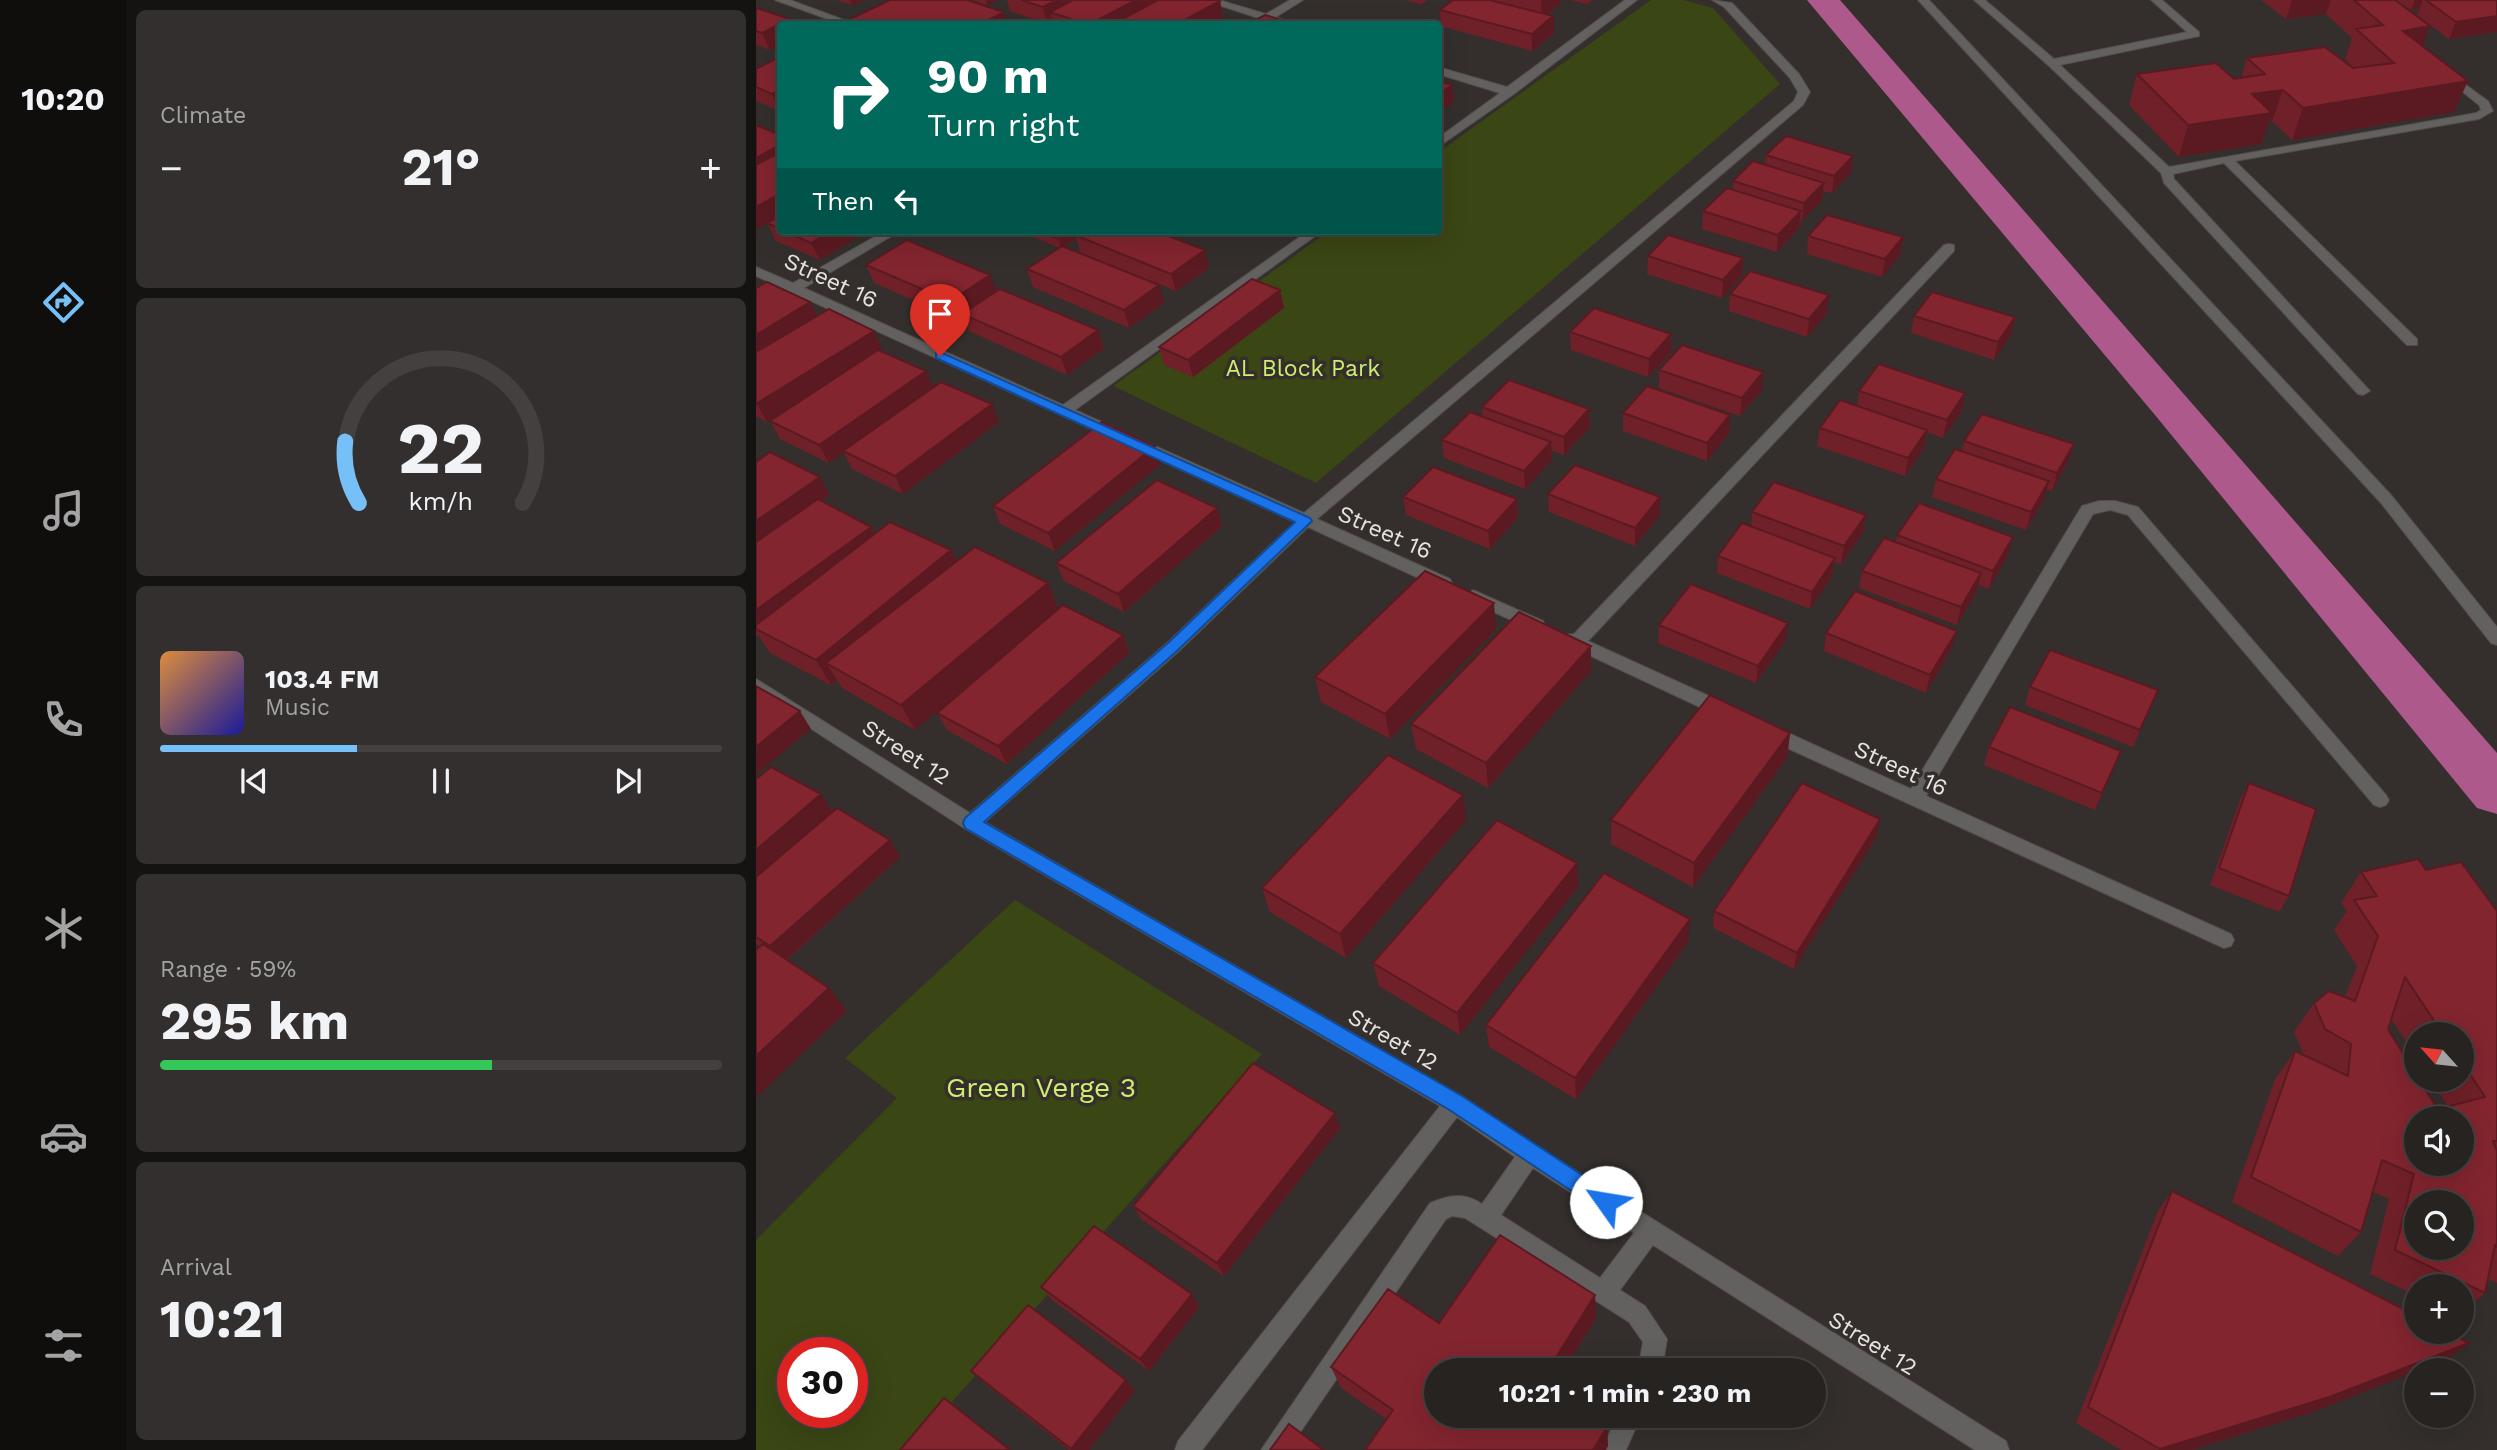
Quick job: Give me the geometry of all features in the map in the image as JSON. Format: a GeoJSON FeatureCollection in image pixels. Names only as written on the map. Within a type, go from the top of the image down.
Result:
{"type":"FeatureCollection","features":[{"type":"Feature","properties":{"kind":"street"},"geometry":{"type":"LineString","coordinates":[[780,0],[841,21]]}},
{"type":"Feature","properties":{"kind":"street"},"geometry":{"type":"LineString","coordinates":[[1208,0],[1278,21]]}},
{"type":"Feature","properties":{"kind":"street"},"geometry":{"type":"LineString","coordinates":[[1262,21],[1298,0]]}},
{"type":"Feature","properties":{"kind":"street"},"geometry":{"type":"LineString","coordinates":[[1442,141],[1632,0]]}},
{"type":"Feature","properties":{"kind":"street"},"geometry":{"type":"LineString","coordinates":[[971,823],[1173,646],[1305,521],[1799,103],[1804,92],[1795,76],[1728,5],[1717,0]]}},
{"type":"Feature","properties":{"kind":"street"},"geometry":{"type":"LineString","coordinates":[[1923,0],[2386,499],[2497,639]]}},
{"type":"Feature","properties":{"kind":"street"},"geometry":{"type":"LineString","coordinates":[[1979,0],[2052,63],[2167,172],[2168,180],[2363,391]]}},
{"type":"Feature","properties":{"kind":"street"},"geometry":{"type":"LineString","coordinates":[[2052,63],[2195,34],[2155,0]]}},
{"type":"Feature","properties":{"kind":"street"},"geometry":{"type":"LineString","coordinates":[[2167,172],[2226,159],[2479,116],[2487,111],[2484,103],[2441,69]]}},
{"type":"Feature","properties":{"kind":"street"},"geometry":{"type":"LineString","coordinates":[[1442,72],[1510,92]]}},
{"type":"Feature","properties":{"kind":"street"},"geometry":{"type":"LineString","coordinates":[[2226,159],[2412,342]]}},
{"type":"Feature","properties":{"kind":"street"},"geometry":{"type":"LineString","coordinates":[[794,288],[887,235]]}},
{"type":"Feature","properties":{"kind":"street"},"geometry":{"type":"LineString","coordinates":[[1063,412],[1310,235]]}},
{"type":"Feature","properties":{"kind":"street"},"geometry":{"type":"LineString","coordinates":[[1577,642],[1949,248]]}},
{"type":"Feature","properties":{"kind":"street","name":"Street 16"},"geometry":{"type":"LineString","coordinates":[[756,271],[1577,642],[1914,800],[2224,940]]}},
{"type":"Feature","properties":{"kind":"street"},"geometry":{"type":"LineString","coordinates":[[1914,800],[2087,510],[2101,505],[2118,505],[2133,511],[2380,800]]}},
{"type":"Feature","properties":{"kind":"street","name":"Street 12"},"geometry":{"type":"LineString","coordinates":[[756,685],[971,823],[1455,1103],[1530,1154],[1997,1450]]}},
{"type":"Feature","properties":{"kind":"street"},"geometry":{"type":"LineString","coordinates":[[1187,1450],[1455,1103]]}},
{"type":"Feature","properties":{"kind":"street"},"geometry":{"type":"LineString","coordinates":[[1485,1219],[1530,1154]]}},
{"type":"Feature","properties":{"kind":"street"},"geometry":{"type":"LineString","coordinates":[[1273,1450],[1438,1211],[1451,1205],[1469,1208],[1637,1314],[1656,1339],[1652,1358]]}},
{"type":"Feature","properties":{"kind":"street"},"geometry":{"type":"LineString","coordinates":[[1603,1293],[1650,1230]]}},
{"type":"Feature","properties":{"kind":"street"},"geometry":{"type":"LineString","coordinates":[[1614,1450],[1624,1428]]}},
{"type":"Feature","properties":{"kind":"green space","name":"AL Block Park"},"geometry":{"type":"Polygon","coordinates":[[[1651,0],[1683,0],[1713,8],[1780,84],[1316,483],[1113,386],[1323,235],[1442,235],[1442,150],[1651,0]]]}},
{"type":"Feature","properties":{"kind":"green space","name":"Green Verge 3"},"geometry":{"type":"Polygon","coordinates":[[[1015,900],[1262,1054],[909,1450],[756,1450],[756,1240],[897,1098],[845,1058],[1015,900]]]}},
{"type":"Feature","properties":{"kind":"building"},"geometry":{"type":"Polygon","coordinates":[[[890,0],[967,0],[1004,12],[987,21],[846,21],[890,0]]]}},
{"type":"Feature","properties":{"kind":"building"},"geometry":{"type":"Polygon","coordinates":[[[1021,0],[1057,0],[1043,7],[1021,0]]]}},
{"type":"Feature","properties":{"kind":"building"},"geometry":{"type":"Polygon","coordinates":[[[1073,0],[1136,0],[1096,21],[1077,21],[1050,12],[1073,0]]]}},
{"type":"Feature","properties":{"kind":"building"},"geometry":{"type":"Polygon","coordinates":[[[1158,0],[1220,1],[1183,21],[1119,21],[1158,0]]]}},
{"type":"Feature","properties":{"kind":"building"},"geometry":{"type":"Polygon","coordinates":[[[1453,0],[1489,0],[1553,16],[1532,34],[1440,10],[1453,0]]]}},
{"type":"Feature","properties":{"kind":"building"},"geometry":{"type":"Polygon","coordinates":[[[2354,0],[2395,0],[2430,26],[2403,31],[2468,81],[2303,108],[2283,90],[2252,94],[2272,113],[2188,125],[2137,74],[2216,63],[2234,79],[2265,74],[2247,58],[2325,47],[2353,68],[2394,63],[2356,29],[2383,25],[2354,0]]]}},
{"type":"Feature","properties":{"kind":"building"},"geometry":{"type":"Polygon","coordinates":[[[2426,0],[2497,0],[2497,16],[2456,22],[2426,0]]]}},
{"type":"Feature","properties":{"kind":"building"},"geometry":{"type":"Polygon","coordinates":[[[756,8],[790,19],[777,21],[777,26],[762,33],[756,31],[756,8]]]}},
{"type":"Feature","properties":{"kind":"building"},"geometry":{"type":"Polygon","coordinates":[[[1265,15],[1286,21],[1254,21],[1265,15]]]}},
{"type":"Feature","properties":{"kind":"building"},"geometry":{"type":"Polygon","coordinates":[[[777,58],[777,92],[772,94],[756,87],[756,69],[777,58]]]}},
{"type":"Feature","properties":{"kind":"building"},"geometry":{"type":"Polygon","coordinates":[[[1442,82],[1452,85],[1442,92],[1442,82]]]}},
{"type":"Feature","properties":{"kind":"building"},"geometry":{"type":"Polygon","coordinates":[[[756,125],[777,134],[777,147],[756,158],[756,125]]]}},
{"type":"Feature","properties":{"kind":"building"},"geometry":{"type":"Polygon","coordinates":[[[1786,136],[1853,156],[1834,176],[1766,155],[1786,136]]]}},
{"type":"Feature","properties":{"kind":"building"},"geometry":{"type":"Polygon","coordinates":[[[777,154],[777,196],[756,207],[756,165],[777,154]]]}},
{"type":"Feature","properties":{"kind":"building"},"geometry":{"type":"Polygon","coordinates":[[[1753,161],[1824,183],[1804,203],[1733,181],[1753,161]]]}},
{"type":"Feature","properties":{"kind":"building"},"geometry":{"type":"Polygon","coordinates":[[[1727,188],[1801,211],[1778,235],[1703,211],[1727,188]]]}},
{"type":"Feature","properties":{"kind":"building"},"geometry":{"type":"Polygon","coordinates":[[[1827,215],[1903,237],[1885,259],[1808,236],[1827,215]]]}},
{"type":"Feature","properties":{"kind":"building"},"geometry":{"type":"Polygon","coordinates":[[[777,218],[777,228],[767,223],[777,218]]]}},
{"type":"Feature","properties":{"kind":"building"},"geometry":{"type":"Polygon","coordinates":[[[794,235],[824,235],[811,243],[794,235]]]}},
{"type":"Feature","properties":{"kind":"building"},"geometry":{"type":"Polygon","coordinates":[[[1048,235],[1065,235],[1059,239],[1048,235]]]}},
{"type":"Feature","properties":{"kind":"building"},"geometry":{"type":"Polygon","coordinates":[[[1075,235],[1166,235],[1205,250],[1171,274],[1075,235]]]}},
{"type":"Feature","properties":{"kind":"building"},"geometry":{"type":"Polygon","coordinates":[[[1668,235],[1743,258],[1723,280],[1648,256],[1668,235]]]}},
{"type":"Feature","properties":{"kind":"building"},"geometry":{"type":"Polygon","coordinates":[[[907,240],[990,275],[950,301],[866,265],[907,240]]]}},
{"type":"Feature","properties":{"kind":"building"},"geometry":{"type":"Polygon","coordinates":[[[1062,246],[1159,285],[1124,310],[1027,269],[1062,246]]]}},
{"type":"Feature","properties":{"kind":"building"},"geometry":{"type":"Polygon","coordinates":[[[1750,271],[1829,295],[1809,319],[1730,294],[1750,271]]]}},
{"type":"Feature","properties":{"kind":"building"},"geometry":{"type":"Polygon","coordinates":[[[1252,279],[1280,290],[1188,360],[1159,347],[1252,279]]]}},
{"type":"Feature","properties":{"kind":"building"},"geometry":{"type":"Polygon","coordinates":[[[767,282],[810,302],[756,335],[756,288],[767,282]]]}},
{"type":"Feature","properties":{"kind":"building"},"geometry":{"type":"Polygon","coordinates":[[[1000,289],[1098,330],[1061,357],[962,314],[1000,289]]]}},
{"type":"Feature","properties":{"kind":"building"},"geometry":{"type":"Polygon","coordinates":[[[1932,292],[2015,317],[1998,342],[1914,316],[1932,292]]]}},
{"type":"Feature","properties":{"kind":"building"},"geometry":{"type":"Polygon","coordinates":[[[1594,308],[1671,334],[1649,359],[1570,332],[1594,308]]]}},
{"type":"Feature","properties":{"kind":"building"},"geometry":{"type":"Polygon","coordinates":[[[829,309],[874,331],[756,404],[756,352],[829,309]]]}},
{"type":"Feature","properties":{"kind":"building"},"geometry":{"type":"Polygon","coordinates":[[[1682,345],[1763,372],[1742,398],[1659,370],[1682,345]]]}},
{"type":"Feature","properties":{"kind":"building"},"geometry":{"type":"Polygon","coordinates":[[[878,350],[926,371],[819,445],[770,421],[878,350]]]}},
{"type":"Feature","properties":{"kind":"building"},"geometry":{"type":"Polygon","coordinates":[[[1879,364],[1965,393],[1947,420],[1859,391],[1879,364]]]}},
{"type":"Feature","properties":{"kind":"building"},"geometry":{"type":"Polygon","coordinates":[[[1509,380],[1589,409],[1564,437],[1482,407],[1509,380]]]}},
{"type":"Feature","properties":{"kind":"building"},"geometry":{"type":"Polygon","coordinates":[[[941,382],[992,404],[895,476],[843,451],[941,382]]]}},
{"type":"Feature","properties":{"kind":"building"},"geometry":{"type":"Polygon","coordinates":[[[1647,386],[1730,415],[1707,443],[1623,413],[1647,386]]]}},
{"type":"Feature","properties":{"kind":"building"},"geometry":{"type":"Polygon","coordinates":[[[1840,400],[1927,430],[1908,458],[1820,428],[1840,400]]]}},
{"type":"Feature","properties":{"kind":"building"},"geometry":{"type":"Polygon","coordinates":[[[1470,412],[1551,442],[1524,471],[1442,440],[1470,412]]]}},
{"type":"Feature","properties":{"kind":"building"},"geometry":{"type":"Polygon","coordinates":[[[1982,414],[2074,444],[2057,473],[1964,441],[1982,414]]]}},
{"type":"Feature","properties":{"kind":"building"},"geometry":{"type":"Polygon","coordinates":[[[1102,422],[1155,446],[1048,533],[993,506],[1102,422]]]}},
{"type":"Feature","properties":{"kind":"building"},"geometry":{"type":"Polygon","coordinates":[[[1955,449],[2049,481],[2031,512],[1936,479],[1955,449]]]}},
{"type":"Feature","properties":{"kind":"building"},"geometry":{"type":"Polygon","coordinates":[[[770,452],[820,477],[756,521],[756,462],[770,452]]]}},
{"type":"Feature","properties":{"kind":"building"},"geometry":{"type":"Polygon","coordinates":[[[1575,465],[1660,497],[1635,528],[1548,494],[1575,465]]]}},
{"type":"Feature","properties":{"kind":"building"},"geometry":{"type":"Polygon","coordinates":[[[1433,467],[1517,499],[1488,531],[1403,497],[1433,467]]]}},
{"type":"Feature","properties":{"kind":"building"},"geometry":{"type":"Polygon","coordinates":[[[1157,480],[1217,508],[1118,594],[1056,563],[1157,480]]]}},
{"type":"Feature","properties":{"kind":"building"},"geometry":{"type":"Polygon","coordinates":[[[1774,482],[1866,515],[1844,546],[1752,512],[1774,482]]]}},
{"type":"Feature","properties":{"kind":"building"},"geometry":{"type":"Polygon","coordinates":[[[818,499],[871,527],[756,610],[756,542],[818,499]]]}},
{"type":"Feature","properties":{"kind":"building"},"geometry":{"type":"Polygon","coordinates":[[[1919,503],[2013,537],[1993,571],[1897,535],[1919,503]]]}},
{"type":"Feature","properties":{"kind":"building"},"geometry":{"type":"Polygon","coordinates":[[[890,522],[951,550],[816,660],[756,629],[756,625],[890,522]]]}},
{"type":"Feature","properties":{"kind":"building"},"geometry":{"type":"Polygon","coordinates":[[[1742,523],[1835,558],[1812,592],[1718,556],[1742,523]]]}},
{"type":"Feature","properties":{"kind":"building"},"geometry":{"type":"Polygon","coordinates":[[[1884,538],[1981,573],[1961,607],[1862,571],[1884,538]]]}},
{"type":"Feature","properties":{"kind":"building"},"geometry":{"type":"Polygon","coordinates":[[[975,547],[1048,583],[901,705],[826,663],[975,547]]]}},
{"type":"Feature","properties":{"kind":"building"},"geometry":{"type":"Polygon","coordinates":[[[1425,571],[1494,603],[1385,714],[1315,677],[1425,571]]]}},
{"type":"Feature","properties":{"kind":"building"},"geometry":{"type":"Polygon","coordinates":[[[1691,584],[1788,623],[1758,666],[1659,625],[1691,584]]]}},
{"type":"Feature","properties":{"kind":"building"},"geometry":{"type":"Polygon","coordinates":[[[1855,591],[1957,631],[1930,675],[1826,633],[1855,591]]]}},
{"type":"Feature","properties":{"kind":"building"},"geometry":{"type":"Polygon","coordinates":[[[1063,605],[1123,635],[998,746],[937,713],[1063,605]]]}},
{"type":"Feature","properties":{"kind":"building"},"geometry":{"type":"Polygon","coordinates":[[[1519,612],[1591,646],[1486,763],[1411,724],[1519,612]]]}},
{"type":"Feature","properties":{"kind":"building"},"geometry":{"type":"Polygon","coordinates":[[[2050,650],[2158,690],[2140,730],[2030,687],[2050,650]]]}},
{"type":"Feature","properties":{"kind":"building"},"geometry":{"type":"Polygon","coordinates":[[[756,686],[800,711],[756,747],[756,686]]]}},
{"type":"Feature","properties":{"kind":"building"},"geometry":{"type":"Polygon","coordinates":[[[1710,695],[1790,733],[1694,863],[1611,820],[1710,695]]]}},
{"type":"Feature","properties":{"kind":"building"},"geometry":{"type":"Polygon","coordinates":[[[2010,707],[2121,751],[2102,793],[1989,747],[2010,707]]]}},
{"type":"Feature","properties":{"kind":"building"},"geometry":{"type":"Polygon","coordinates":[[[1388,755],[1463,795],[1340,934],[1262,888],[1388,755]]]}},
{"type":"Feature","properties":{"kind":"building"},"geometry":{"type":"Polygon","coordinates":[[[771,767],[821,794],[756,850],[756,779],[771,767]]]}},
{"type":"Feature","properties":{"kind":"building"},"geometry":{"type":"Polygon","coordinates":[[[1802,783],[1880,819],[1797,953],[1714,911],[1802,783]]]}},
{"type":"Feature","properties":{"kind":"building"},"geometry":{"type":"Polygon","coordinates":[[[2249,783],[2316,809],[2289,896],[2219,868],[2249,783]]]}},
{"type":"Feature","properties":{"kind":"building"},"geometry":{"type":"Polygon","coordinates":[[[837,808],[890,840],[770,946],[756,937],[756,877],[837,808]]]}},
{"type":"Feature","properties":{"kind":"building"},"geometry":{"type":"Polygon","coordinates":[[[1497,820],[1577,863],[1457,1013],[1373,963],[1497,820]]]}},
{"type":"Feature","properties":{"kind":"building"},"geometry":{"type":"Polygon","coordinates":[[[2418,859],[2426,870],[2461,862],[2497,911],[2497,1141],[2493,1141],[2497,1151],[2497,1247],[2495,1245],[2485,1293],[2474,1288],[2474,1274],[2445,1274],[2416,1260],[2474,1260],[2474,1190],[2410,1190],[2414,1176],[2474,1176],[2474,1106],[2450,1106],[2485,1097],[2474,1080],[2474,1022],[2435,1022],[2405,977],[2388,1029],[2404,1055],[2404,1092],[2427,1092],[2436,1106],[2404,1106],[2404,1170],[2382,1160],[2361,1232],[2251,1177],[2295,1051],[2348,1076],[2351,1044],[2325,1029],[2314,1003],[2329,991],[2355,1001],[2378,936],[2354,900],[2377,896],[2361,872],[2418,859]]]}},
{"type":"Feature","properties":{"kind":"building"},"geometry":{"type":"Polygon","coordinates":[[[1604,873],[1690,919],[1575,1078],[1486,1025],[1604,873]]]}},
{"type":"Feature","properties":{"kind":"building"},"geometry":{"type":"Polygon","coordinates":[[[763,944],[829,988],[756,1056],[756,950],[763,944]]]}},
{"type":"Feature","properties":{"kind":"building"},"geometry":{"type":"Polygon","coordinates":[[[1253,1063],[1335,1113],[1217,1263],[1133,1206],[1253,1063]]]}},
{"type":"Feature","properties":{"kind":"building"},"geometry":{"type":"Polygon","coordinates":[[[2172,1191],[2404,1309],[2404,1344],[2466,1344],[2430,1358],[2404,1358],[2404,1368],[2332,1396],[2160,1449],[2088,1407],[2172,1191]]]}},
{"type":"Feature","properties":{"kind":"building"},"geometry":{"type":"Polygon","coordinates":[[[2404,1214],[2404,1254],[2395,1250],[2404,1214]]]}},
{"type":"Feature","properties":{"kind":"building"},"geometry":{"type":"Polygon","coordinates":[[[1094,1226],[1192,1294],[1140,1359],[1041,1287],[1094,1226]]]}},
{"type":"Feature","properties":{"kind":"building"},"geometry":{"type":"Polygon","coordinates":[[[1500,1235],[1595,1295],[1556,1358],[1424,1358],[1424,1428],[1606,1428],[1593,1450],[1365,1450],[1393,1410],[1331,1367],[1388,1289],[1439,1323],[1500,1235]]]}},
{"type":"Feature","properties":{"kind":"building"},"geometry":{"type":"Polygon","coordinates":[[[1028,1305],[1126,1380],[1071,1449],[971,1371],[1028,1305]]]}},
{"type":"Feature","properties":{"kind":"building"},"geometry":{"type":"Polygon","coordinates":[[[944,1398],[1010,1450],[900,1450],[944,1398]]]}},
{"type":"Feature","properties":{"kind":"building"},"geometry":{"type":"Polygon","coordinates":[[[1289,1424],[1324,1450],[1270,1450],[1289,1424]]]}},
{"type":"Feature","properties":{"kind":"waterway"},"geometry":{"type":"LineString","coordinates":[[1823,0],[2171,405],[2497,792]]}},
{"type":"Feature","properties":{"kind":"route"},"geometry":{"type":"LineString","coordinates":[[940,356],[1305,521],[1173,646],[971,823],[1455,1103],[1606,1202]]}}]}
